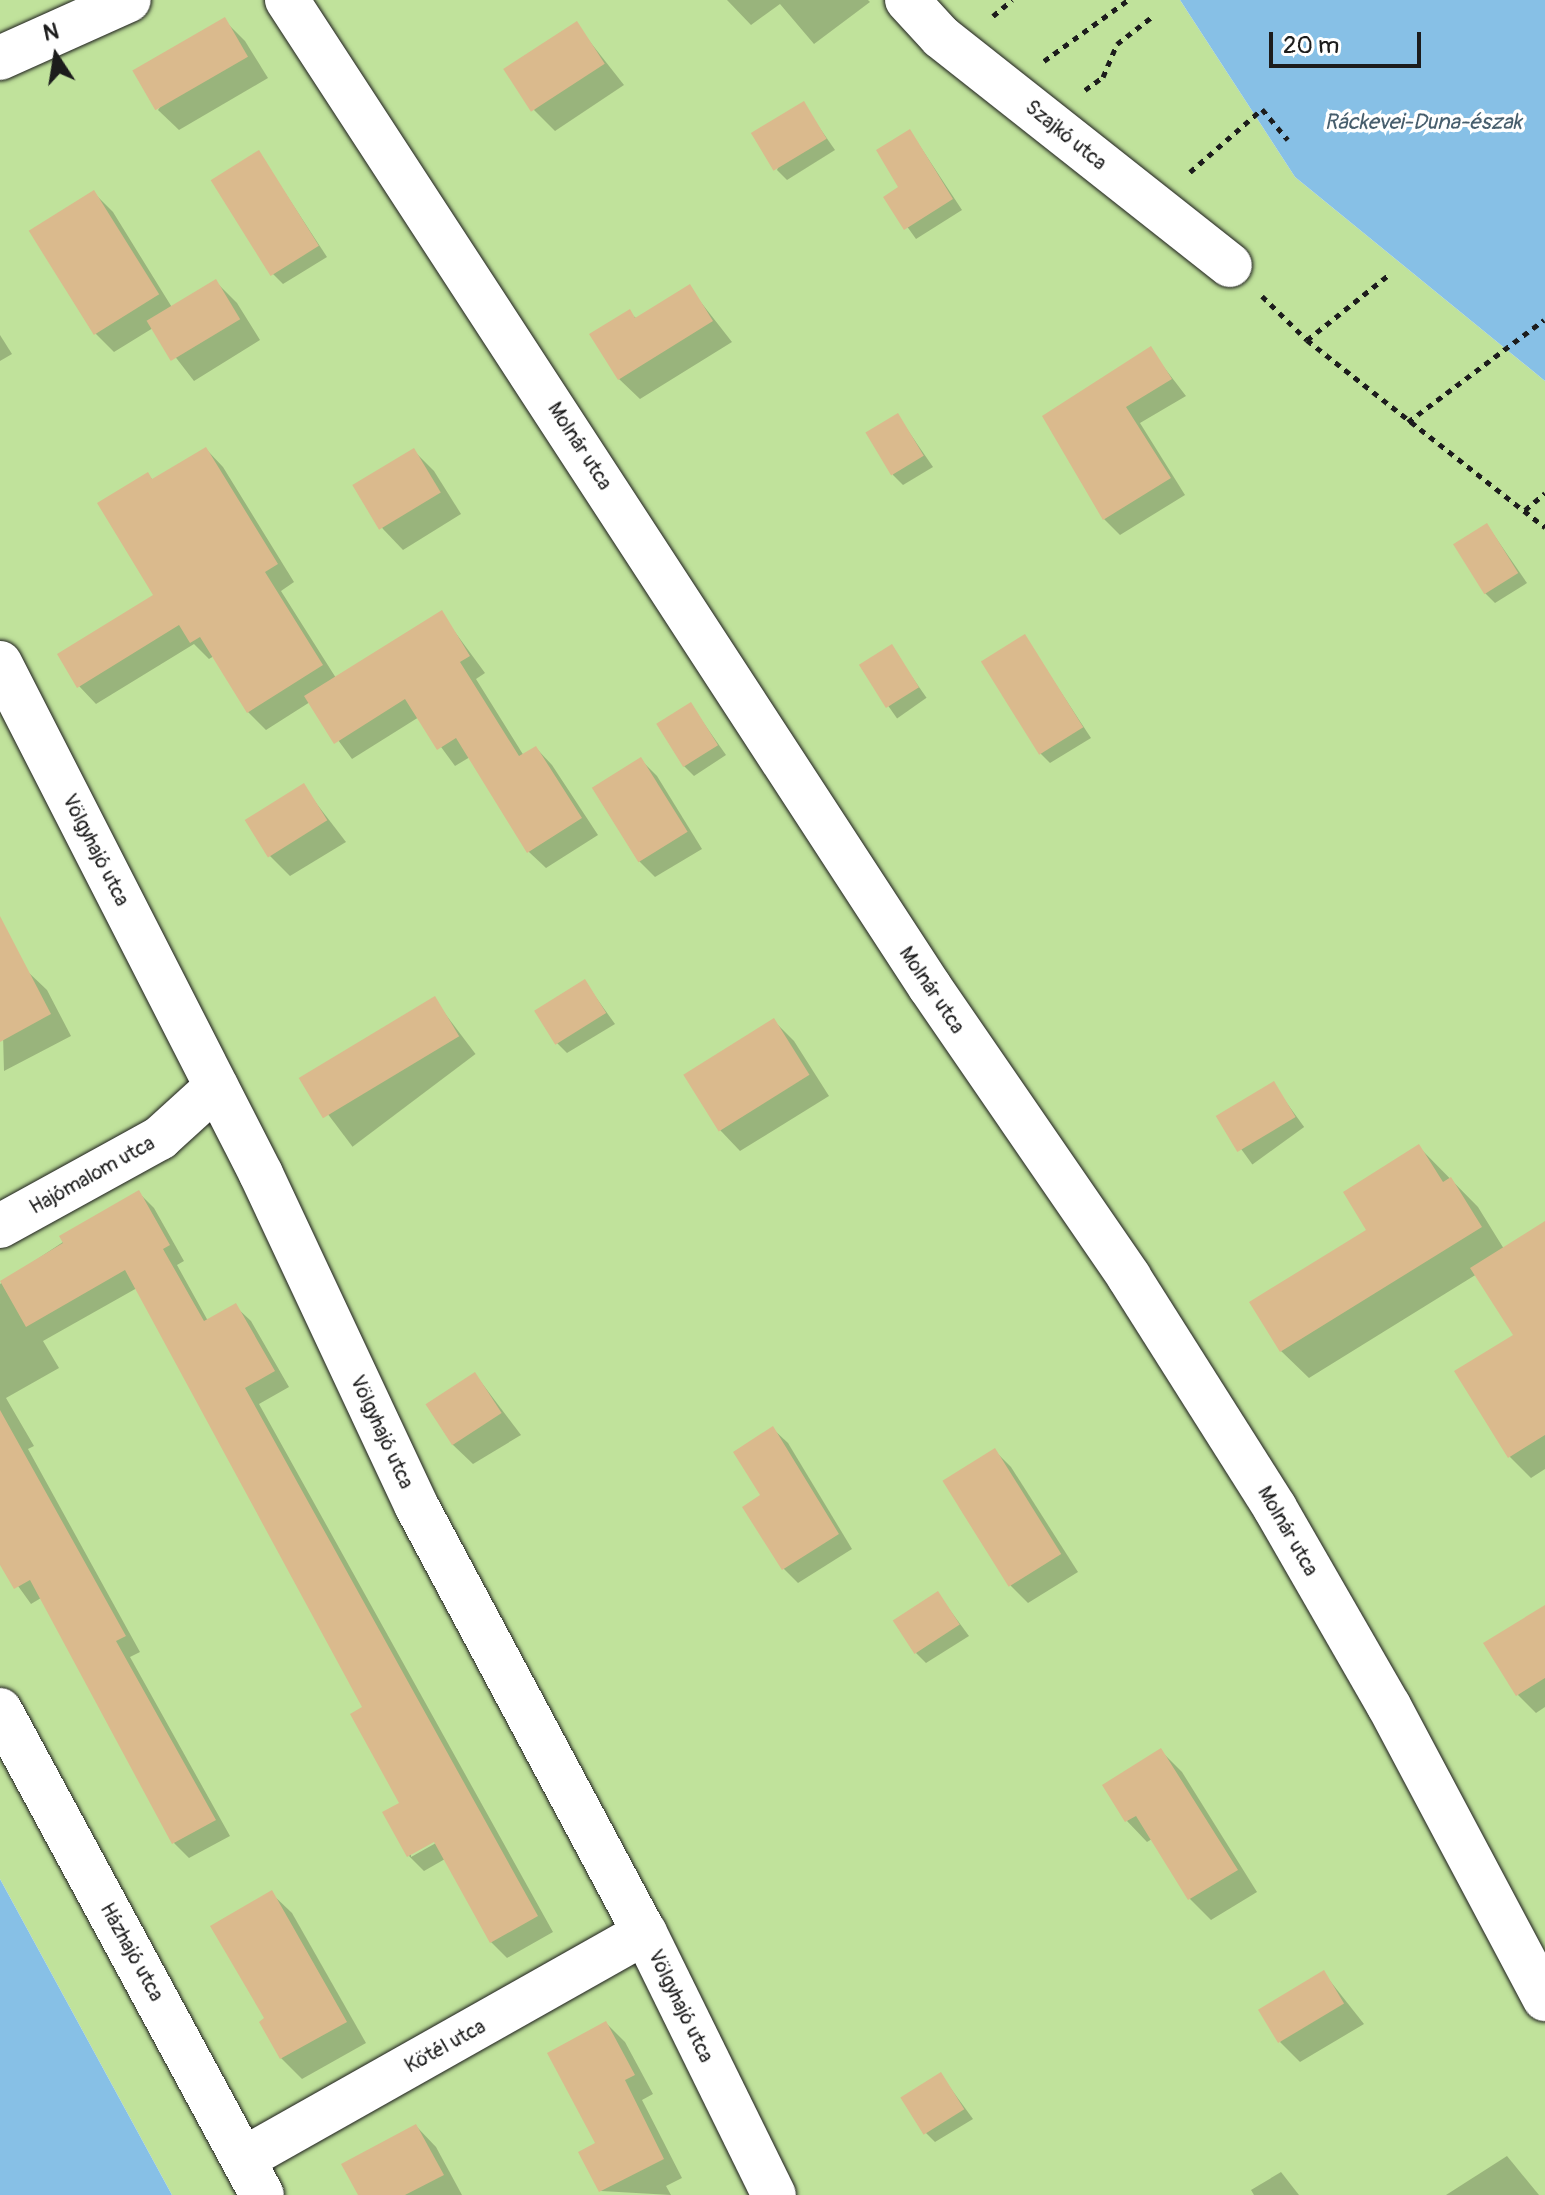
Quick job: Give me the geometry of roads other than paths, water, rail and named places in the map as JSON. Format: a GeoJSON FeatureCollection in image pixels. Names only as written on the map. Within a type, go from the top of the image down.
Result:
{"type":"FeatureCollection","features":[{"type":"Feature","properties":{"kind":"street"},"geometry":{"type":"LineString","coordinates":[[0,58],[129,0]]}},
{"type":"Feature","properties":{"kind":"street","name":"Molnár utca"},"geometry":{"type":"LineString","coordinates":[[287,0],[1267,1495],[1389,1706],[1545,1999]]}},
{"type":"Feature","properties":{"kind":"street","name":"Szajkó utca"},"geometry":{"type":"LineString","coordinates":[[907,0],[941,37],[1230,265]]}},
{"type":"Feature","properties":{"kind":"street","name":"Völgyhajó utca"},"geometry":{"type":"LineString","coordinates":[[0,663],[216,1087],[416,1505],[645,1933],[774,2195]]}},
{"type":"Feature","properties":{"kind":"street","name":"Hajómalom utca"},"geometry":{"type":"LineString","coordinates":[[0,1226],[160,1138],[216,1087]]}},
{"type":"Feature","properties":{"kind":"street","name":"Házhajó utca"},"geometry":{"type":"LineString","coordinates":[[0,1710],[254,2177]]}},
{"type":"Feature","properties":{"kind":"street","name":"Kötél utca"},"geometry":{"type":"LineString","coordinates":[[254,2177],[645,1933]]}},
{"type":"Feature","properties":{"kind":"water","name":"Ráckevei-Duna-észak"},"geometry":{"type":"Polygon","coordinates":[[[1180,0],[1545,0],[1545,381],[1295,177],[1180,0]]]}},
{"type":"Feature","properties":{"kind":"water"},"geometry":{"type":"Polygon","coordinates":[[[0,1879],[172,2195],[0,2195],[0,1879]]]}}]}
